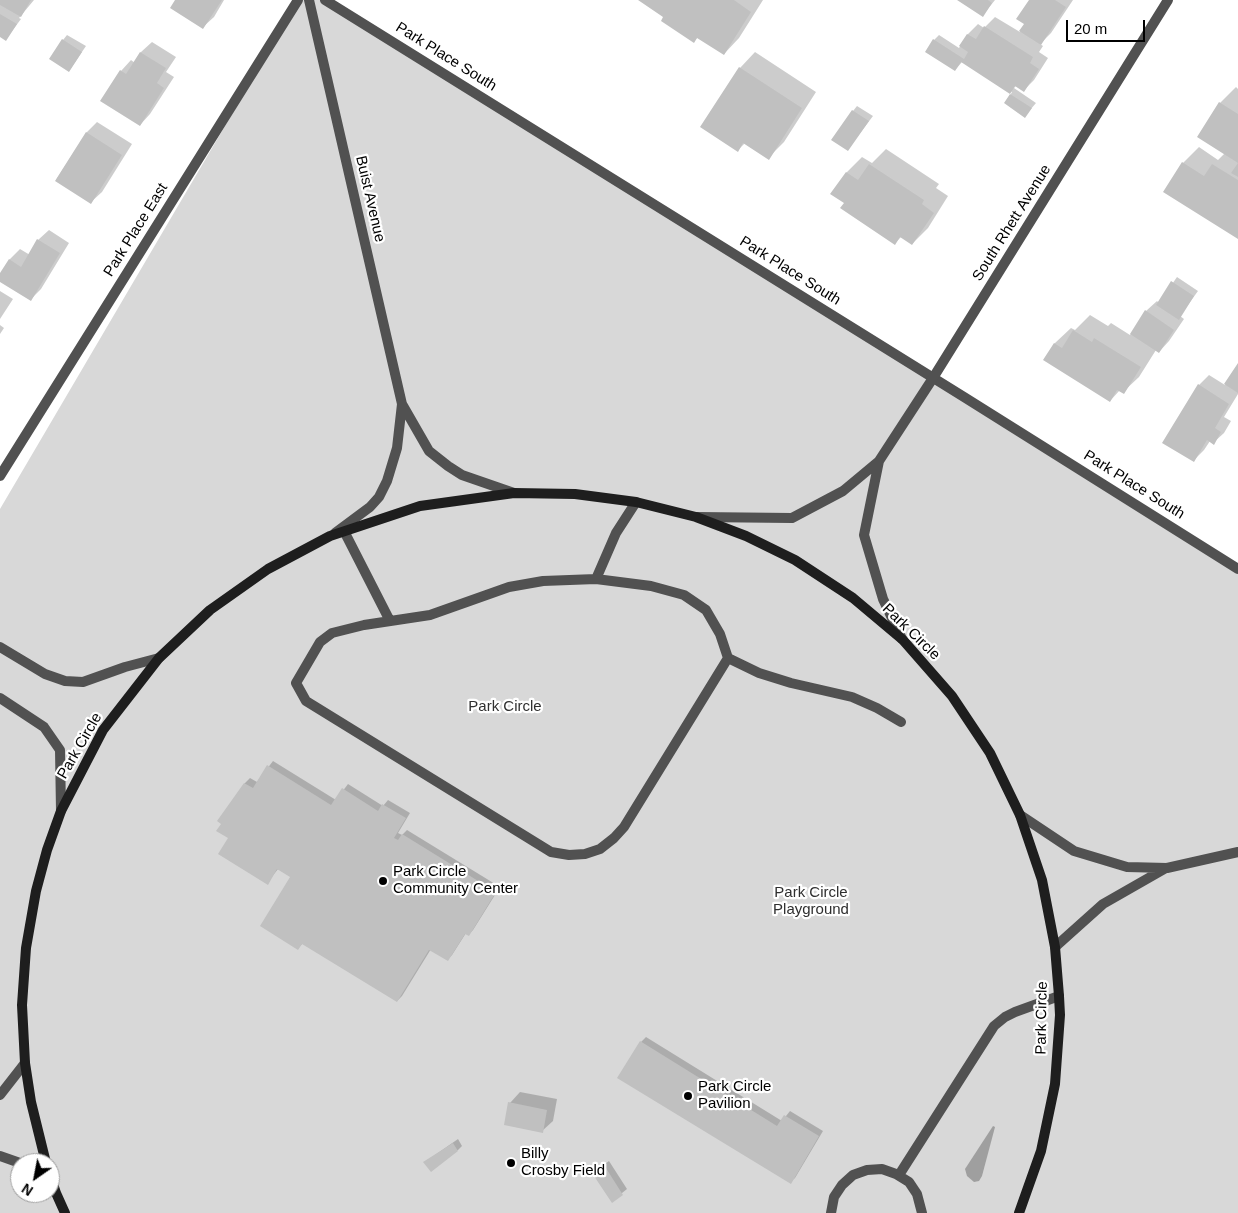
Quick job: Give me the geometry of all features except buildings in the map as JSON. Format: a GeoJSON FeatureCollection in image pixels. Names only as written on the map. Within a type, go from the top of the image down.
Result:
{"type":"FeatureCollection","features":[{"type":"Feature","properties":{"kind":"main road","name":"Park Circle"},"geometry":{"type":"LineString","coordinates":[[43,1153],[30,1102],[25,1063],[22,1005],[26,948],[36,891],[47,850],[61,811],[103,730],[159,658],[210,610],[232,594],[268,569],[330,536],[420,506],[514,493],[575,494],[636,502],[696,517],[746,536],[794,560],[853,598],[903,640],[952,696],[990,753],[1020,815],[1042,880],[1055,947],[1059,996],[1060,1015],[1055,1084],[1041,1151],[1019,1213]]}},
{"type":"Feature","properties":{"kind":"street","name":"Park Place East"},"geometry":{"type":"LineString","coordinates":[[0,476],[298,0]]}},
{"type":"Feature","properties":{"kind":"street","name":"Buist Avenue"},"geometry":{"type":"LineString","coordinates":[[309,0],[402,404],[429,451],[462,475],[514,493]]}},
{"type":"Feature","properties":{"kind":"street","name":"Park Place South"},"geometry":{"type":"LineString","coordinates":[[325,0],[1238,569]]}},
{"type":"Feature","properties":{"kind":"street","name":"South Rhett Avenue"},"geometry":{"type":"LineString","coordinates":[[696,517],[792,518],[842,491],[879,461],[934,378],[1168,0]]}},
{"type":"Feature","properties":{"kind":"street","name":"Buist Avenue"},"geometry":{"type":"LineString","coordinates":[[330,536],[370,507],[379,497],[387,481],[396,448],[402,404]]}},
{"type":"Feature","properties":{"kind":"street","name":"South Rhett Avenue"},"geometry":{"type":"LineString","coordinates":[[879,461],[864,535],[883,600],[903,640]]}},
{"type":"Feature","properties":{"kind":"street"},"geometry":{"type":"LineString","coordinates":[[596,579],[616,533],[636,502]]}},
{"type":"Feature","properties":{"kind":"street"},"geometry":{"type":"LineString","coordinates":[[344,532],[390,621]]}},
{"type":"Feature","properties":{"kind":"street"},"geometry":{"type":"LineString","coordinates":[[728,658],[624,826],[614,838],[600,849],[585,854],[569,855],[551,852],[306,701],[296,683],[320,642],[332,632],[430,615],[509,587],[543,581],[596,579],[651,586],[684,595],[706,610],[720,634],[728,658],[759,673],[791,683],[852,697],[878,708],[901,722]]}},
{"type":"Feature","properties":{"kind":"street"},"geometry":{"type":"LineString","coordinates":[[0,647],[45,674],[65,681],[84,682],[125,667],[159,658]]}},
{"type":"Feature","properties":{"kind":"street"},"geometry":{"type":"LineString","coordinates":[[0,698],[44,727],[60,750],[61,811]]}},
{"type":"Feature","properties":{"kind":"street"},"geometry":{"type":"LineString","coordinates":[[1020,815],[1074,851],[1127,867],[1167,868],[1238,852]]}},
{"type":"Feature","properties":{"kind":"street"},"geometry":{"type":"LineString","coordinates":[[1055,947],[1103,904],[1167,868]]}},
{"type":"Feature","properties":{"kind":"street"},"geometry":{"type":"LineString","coordinates":[[899,1175],[994,1026],[1015,1012],[1059,996]]}},
{"type":"Feature","properties":{"kind":"street"},"geometry":{"type":"LineString","coordinates":[[0,1095],[7,1089],[25,1063]]}},
{"type":"Feature","properties":{"kind":"street"},"geometry":{"type":"LineString","coordinates":[[831,1213],[834,1197],[842,1185],[853,1175],[867,1170],[882,1169],[899,1175],[909,1182],[917,1194],[922,1213]]}},
{"type":"Feature","properties":{"kind":"green space","name":"Park Circle"},"geometry":{"type":"Polygon","coordinates":[[[299,0],[325,0],[1238,570],[1238,1213],[0,1213],[0,509],[299,0]]]}},
{"type":"Feature","properties":{"kind":"shaded area"},"geometry":{"type":"Polygon","coordinates":[[[993,1126],[995,1127],[982,1176],[979,1181],[974,1182],[967,1176],[965,1169],[993,1126]]]}},
{"type":"Feature","properties":{"kind":"place","name":"Park Circle Community Center"},"geometry":{"type":"Point","coordinates":[383,881]}},
{"type":"Feature","properties":{"kind":"place","name":"Park Circle Pavilion"},"geometry":{"type":"Point","coordinates":[688,1096]}},
{"type":"Feature","properties":{"kind":"place","name":"Billy Crosby Field"},"geometry":{"type":"Point","coordinates":[511,1163]}},
{"type":"Feature","properties":{"kind":"park label","name":"Park Circle Playground"},"geometry":{"type":"Point","coordinates":[811,902]}}]}
